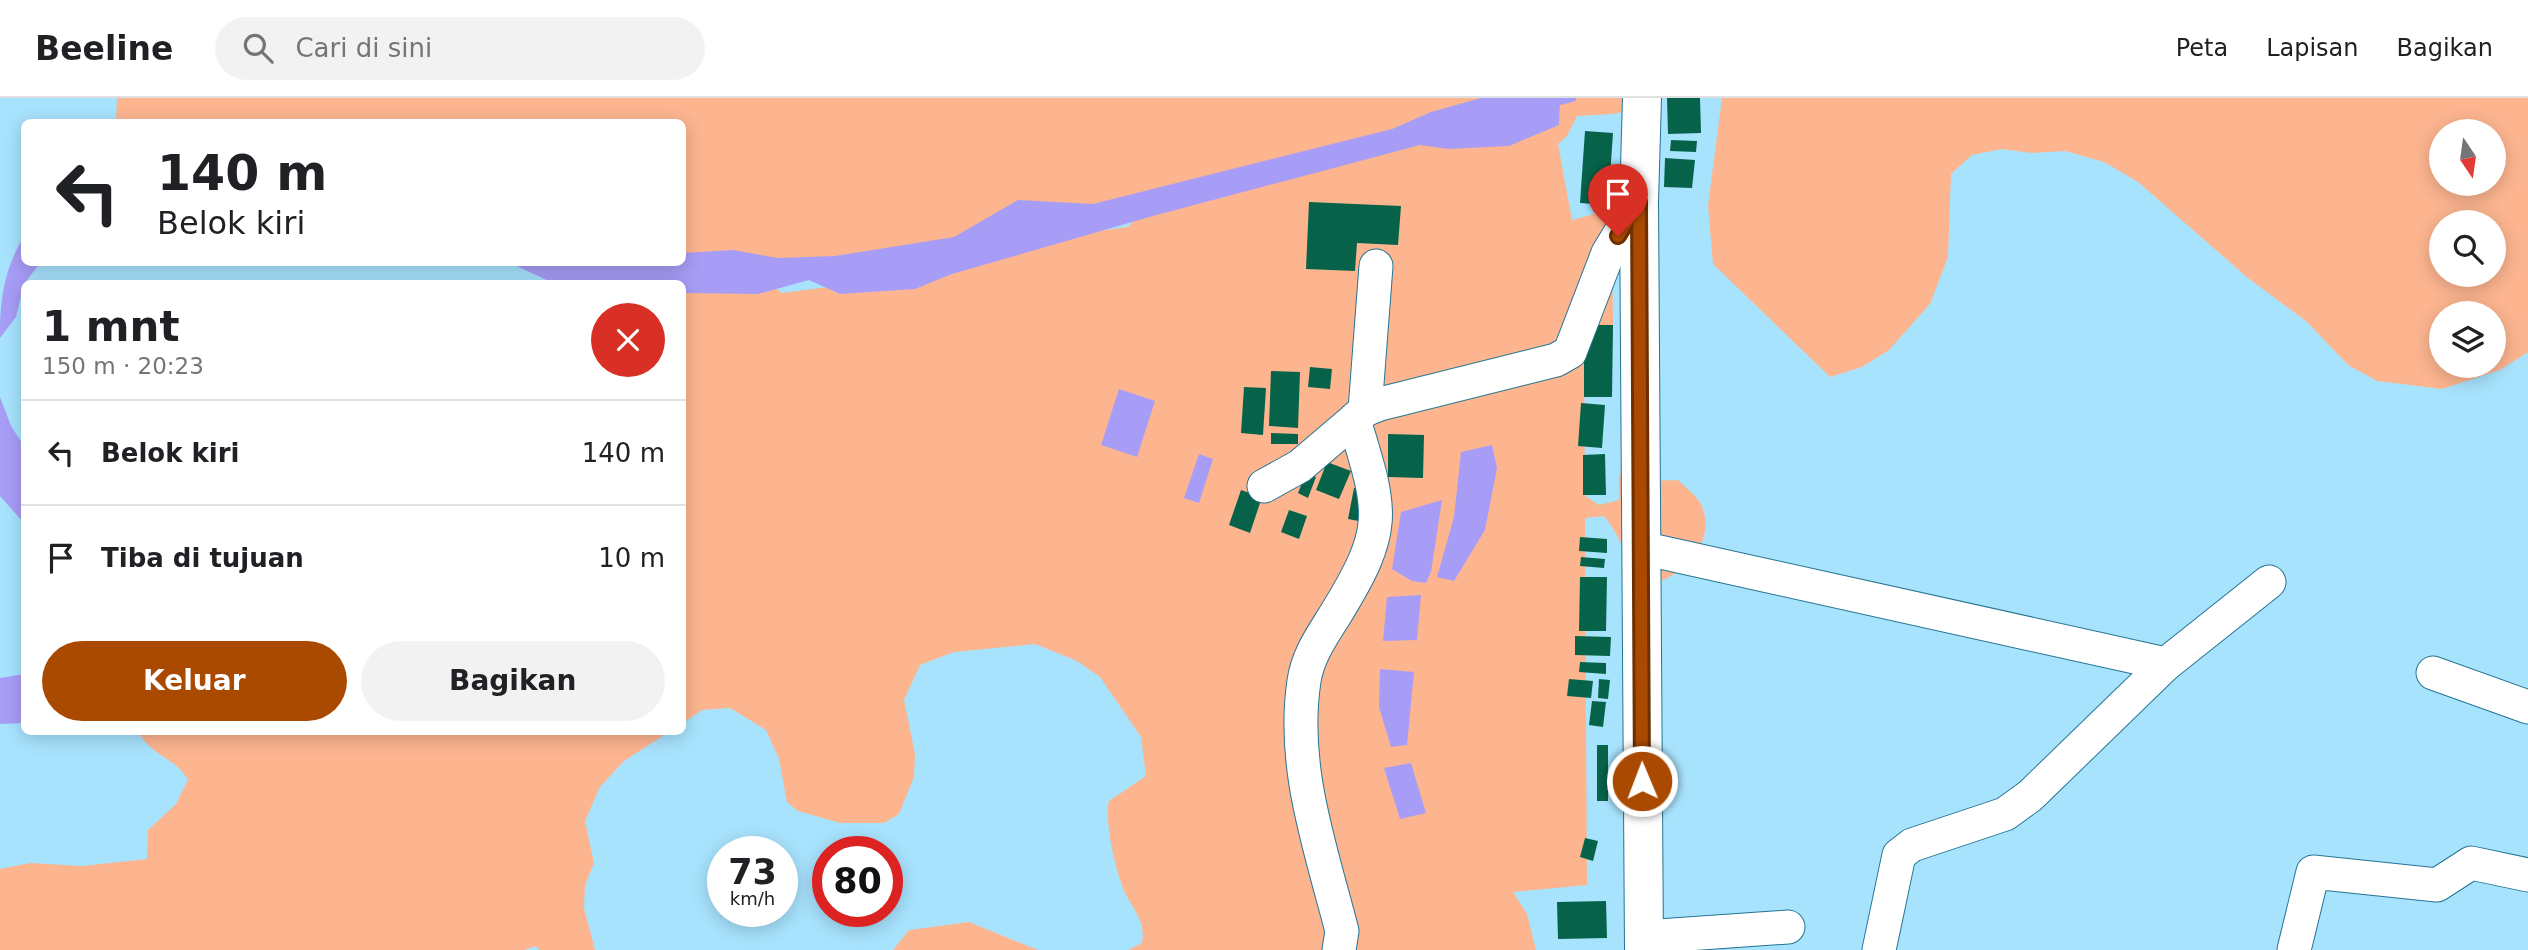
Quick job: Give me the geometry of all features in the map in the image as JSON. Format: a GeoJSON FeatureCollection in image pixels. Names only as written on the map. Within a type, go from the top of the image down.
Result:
{"type":"FeatureCollection","features":[{"type":"Feature","properties":{"kind":"highway"},"geometry":{"type":"LineString","coordinates":[[1642,98],[1639,202],[1644,944]]}},
{"type":"Feature","properties":{"kind":"street"},"geometry":{"type":"LineString","coordinates":[[1265,486],[1300,467],[1359,415],[1556,360],[1570,352],[1608,253],[1639,202]]}},
{"type":"Feature","properties":{"kind":"street"},"geometry":{"type":"LineString","coordinates":[[1339,950],[1342,931],[1307,796],[1300,754],[1304,682],[1310,655],[1364,568],[1375,535],[1378,510],[1359,415],[1376,266]]}},
{"type":"Feature","properties":{"kind":"street"},"geometry":{"type":"LineString","coordinates":[[1642,548],[2166,664]]}},
{"type":"Feature","properties":{"kind":"street"},"geometry":{"type":"LineString","coordinates":[[1880,950],[1899,855],[1912,845],[2005,814],[2030,796],[2166,664],[2269,582]]}},
{"type":"Feature","properties":{"kind":"street"},"geometry":{"type":"LineString","coordinates":[[2433,673],[2528,707]]}},
{"type":"Feature","properties":{"kind":"street"},"geometry":{"type":"LineString","coordinates":[[2294,950],[2313,872],[2437,885],[2471,863],[2528,875]]}},
{"type":"Feature","properties":{"kind":"street"},"geometry":{"type":"LineString","coordinates":[[1644,944],[1788,928]]}},
{"type":"Feature","properties":{"kind":"shaded area"},"geometry":{"type":"Polygon","coordinates":[[[117,98],[1648,98],[1634,109],[1625,112],[1577,116],[1567,136],[1558,144],[1572,220],[1612,209],[1613,330],[1584,352],[1585,496],[1599,505],[1619,500],[1619,475],[1626,468],[1647,481],[1678,480],[1701,504],[1705,531],[1695,555],[1686,565],[1675,574],[1650,585],[1630,560],[1604,516],[1585,518],[1587,885],[1513,892],[1527,914],[1536,950],[1128,950],[1142,943],[1142,929],[1118,873],[1109,834],[1108,810],[1109,801],[1146,776],[1141,737],[1100,677],[1077,661],[1035,644],[954,652],[920,665],[904,700],[915,754],[914,777],[899,814],[884,823],[840,823],[798,811],[787,802],[779,759],[766,730],[730,708],[702,710],[686,721],[686,288],[704,283],[724,290],[770,284],[782,293],[828,287],[887,288],[906,275],[916,282],[941,268],[975,262],[1011,249],[1074,234],[1128,227],[1148,206],[1207,190],[1222,199],[1226,195],[1209,177],[1093,206],[1018,201],[955,240],[836,259],[778,260],[733,252],[686,255],[686,119],[116,119],[117,98]]]}},
{"type":"Feature","properties":{"kind":"shaded area"},"geometry":{"type":"Polygon","coordinates":[[[1481,98],[1560,98],[1559,125],[1509,146],[1449,149],[1420,145],[1153,216],[952,274],[915,289],[840,294],[809,280],[758,294],[686,293],[686,280],[547,280],[516,266],[686,266],[686,253],[733,250],[778,258],[835,256],[954,237],[1018,200],[1093,204],[1392,129],[1431,112],[1481,98]]]}},
{"type":"Feature","properties":{"kind":"shaded area"},"geometry":{"type":"Polygon","coordinates":[[[1722,98],[2528,98],[2528,352],[2506,366],[2506,301],[2429,301],[2429,378],[2476,378],[2442,389],[2377,381],[2348,365],[2306,321],[2248,278],[2138,182],[2104,162],[2065,151],[2031,153],[2002,149],[1972,155],[1951,174],[1948,257],[1930,304],[1889,350],[1862,367],[1830,377],[1713,264],[1708,205],[1722,98]]]}},
{"type":"Feature","properties":{"kind":"shaded area"},"geometry":{"type":"Polygon","coordinates":[[[21,242],[21,266],[38,266],[27,280],[21,280],[21,296],[16,317],[0,338],[4,285],[21,242]]]}},
{"type":"Feature","properties":{"kind":"shaded area"},"geometry":{"type":"Polygon","coordinates":[[[1119,389],[1155,401],[1137,457],[1101,445],[1119,389]]]}},
{"type":"Feature","properties":{"kind":"shaded area"},"geometry":{"type":"Polygon","coordinates":[[[0,397],[11,426],[21,441],[21,520],[0,496],[0,397]]]}},
{"type":"Feature","properties":{"kind":"shaded area"},"geometry":{"type":"Polygon","coordinates":[[[1492,445],[1497,468],[1485,530],[1454,581],[1437,577],[1454,517],[1461,452],[1492,445]]]}},
{"type":"Feature","properties":{"kind":"shaded area"},"geometry":{"type":"Polygon","coordinates":[[[1199,454],[1213,459],[1199,503],[1184,498],[1199,454]]]}},
{"type":"Feature","properties":{"kind":"shaded area"},"geometry":{"type":"Polygon","coordinates":[[[1442,500],[1431,572],[1426,583],[1412,581],[1392,569],[1401,512],[1442,500]]]}},
{"type":"Feature","properties":{"kind":"shaded area"},"geometry":{"type":"Polygon","coordinates":[[[1421,595],[1417,640],[1383,641],[1387,597],[1421,595]]]}},
{"type":"Feature","properties":{"kind":"shaded area"},"geometry":{"type":"Polygon","coordinates":[[[1380,669],[1414,672],[1407,745],[1391,747],[1379,707],[1380,669]]]}},
{"type":"Feature","properties":{"kind":"shaded area"},"geometry":{"type":"Polygon","coordinates":[[[21,674],[21,723],[0,724],[0,678],[21,674]]]}},
{"type":"Feature","properties":{"kind":"shaded area"},"geometry":{"type":"Polygon","coordinates":[[[140,735],[664,735],[624,761],[600,787],[585,821],[594,863],[585,885],[584,908],[595,950],[539,950],[536,946],[524,950],[0,950],[0,869],[30,863],[82,866],[147,859],[148,830],[176,804],[188,780],[177,767],[140,735]]]}},
{"type":"Feature","properties":{"kind":"shaded area"},"geometry":{"type":"Polygon","coordinates":[[[1411,763],[1426,813],[1400,819],[1384,768],[1411,763]]]}},
{"type":"Feature","properties":{"kind":"shaded area"},"geometry":{"type":"Polygon","coordinates":[[[969,922],[1038,950],[893,950],[909,930],[969,922]]]}},
{"type":"Feature","properties":{"kind":"building"},"geometry":{"type":"Polygon","coordinates":[[[1667,98],[1700,98],[1701,133],[1668,134],[1667,98]]]}},
{"type":"Feature","properties":{"kind":"building"},"geometry":{"type":"Polygon","coordinates":[[[1585,131],[1613,133],[1608,205],[1580,203],[1585,131]]]}},
{"type":"Feature","properties":{"kind":"building"},"geometry":{"type":"Polygon","coordinates":[[[1671,140],[1697,141],[1696,152],[1670,151],[1671,140]]]}},
{"type":"Feature","properties":{"kind":"building"},"geometry":{"type":"Polygon","coordinates":[[[1665,158],[1695,160],[1692,188],[1664,187],[1665,158]]]}},
{"type":"Feature","properties":{"kind":"building"},"geometry":{"type":"Polygon","coordinates":[[[1309,202],[1401,206],[1398,245],[1357,243],[1355,271],[1306,269],[1309,202]]]}},
{"type":"Feature","properties":{"kind":"building"},"geometry":{"type":"Polygon","coordinates":[[[1584,325],[1613,325],[1612,397],[1584,397],[1584,325]]]}},
{"type":"Feature","properties":{"kind":"building"},"geometry":{"type":"Polygon","coordinates":[[[1310,367],[1332,369],[1330,389],[1308,387],[1310,367]]]}},
{"type":"Feature","properties":{"kind":"building"},"geometry":{"type":"Polygon","coordinates":[[[1271,371],[1300,372],[1298,428],[1269,426],[1271,371]]]}},
{"type":"Feature","properties":{"kind":"building"},"geometry":{"type":"Polygon","coordinates":[[[1244,387],[1266,388],[1263,435],[1241,433],[1244,387]]]}},
{"type":"Feature","properties":{"kind":"building"},"geometry":{"type":"Polygon","coordinates":[[[1581,403],[1605,405],[1602,448],[1578,446],[1581,403]]]}},
{"type":"Feature","properties":{"kind":"building"},"geometry":{"type":"Polygon","coordinates":[[[1271,433],[1298,434],[1298,444],[1271,444],[1271,433]]]}},
{"type":"Feature","properties":{"kind":"building"},"geometry":{"type":"Polygon","coordinates":[[[1388,434],[1424,435],[1423,478],[1388,477],[1388,434]]]}},
{"type":"Feature","properties":{"kind":"building"},"geometry":{"type":"Polygon","coordinates":[[[1605,454],[1606,495],[1583,495],[1583,455],[1605,454]]]}},
{"type":"Feature","properties":{"kind":"building"},"geometry":{"type":"Polygon","coordinates":[[[1327,462],[1351,471],[1339,499],[1316,490],[1327,462]]]}},
{"type":"Feature","properties":{"kind":"building"},"geometry":{"type":"Polygon","coordinates":[[[1306,473],[1316,477],[1308,498],[1298,493],[1306,473]]]}},
{"type":"Feature","properties":{"kind":"building"},"geometry":{"type":"Polygon","coordinates":[[[1354,488],[1370,492],[1364,522],[1348,519],[1354,488]]]}},
{"type":"Feature","properties":{"kind":"building"},"geometry":{"type":"Polygon","coordinates":[[[1241,490],[1262,497],[1250,533],[1229,525],[1241,490]]]}},
{"type":"Feature","properties":{"kind":"building"},"geometry":{"type":"Polygon","coordinates":[[[1289,510],[1307,516],[1299,539],[1281,532],[1289,510]]]}},
{"type":"Feature","properties":{"kind":"building"},"geometry":{"type":"Polygon","coordinates":[[[1580,537],[1607,539],[1607,553],[1579,551],[1580,537]]]}},
{"type":"Feature","properties":{"kind":"building"},"geometry":{"type":"Polygon","coordinates":[[[1581,557],[1605,559],[1604,568],[1580,566],[1581,557]]]}},
{"type":"Feature","properties":{"kind":"building"},"geometry":{"type":"Polygon","coordinates":[[[1580,577],[1607,577],[1606,631],[1579,631],[1580,577]]]}},
{"type":"Feature","properties":{"kind":"building"},"geometry":{"type":"Polygon","coordinates":[[[1575,636],[1611,637],[1610,656],[1575,655],[1575,636]]]}},
{"type":"Feature","properties":{"kind":"building"},"geometry":{"type":"Polygon","coordinates":[[[1580,662],[1606,663],[1606,674],[1579,672],[1580,662]]]}},
{"type":"Feature","properties":{"kind":"building"},"geometry":{"type":"Polygon","coordinates":[[[1569,679],[1593,681],[1591,698],[1567,696],[1569,679]]]}},
{"type":"Feature","properties":{"kind":"building"},"geometry":{"type":"Polygon","coordinates":[[[1599,679],[1610,680],[1608,699],[1598,698],[1599,679]]]}},
{"type":"Feature","properties":{"kind":"building"},"geometry":{"type":"Polygon","coordinates":[[[1592,701],[1606,702],[1603,727],[1589,725],[1592,701]]]}},
{"type":"Feature","properties":{"kind":"building"},"geometry":{"type":"Polygon","coordinates":[[[1597,745],[1608,745],[1608,801],[1597,801],[1597,745]]]}},
{"type":"Feature","properties":{"kind":"building"},"geometry":{"type":"Polygon","coordinates":[[[1585,838],[1598,841],[1593,861],[1580,857],[1585,838]]]}},
{"type":"Feature","properties":{"kind":"building"},"geometry":{"type":"Polygon","coordinates":[[[1606,901],[1607,938],[1558,939],[1557,902],[1606,901]]]}},
{"type":"Feature","properties":{"kind":"waterway"},"geometry":{"type":"LineString","coordinates":[[1549,104],[1572,98]]}},
{"type":"Feature","properties":{"kind":"route"},"geometry":{"type":"LineString","coordinates":[[1618,236],[1639,202],[1642,781]]}}]}
